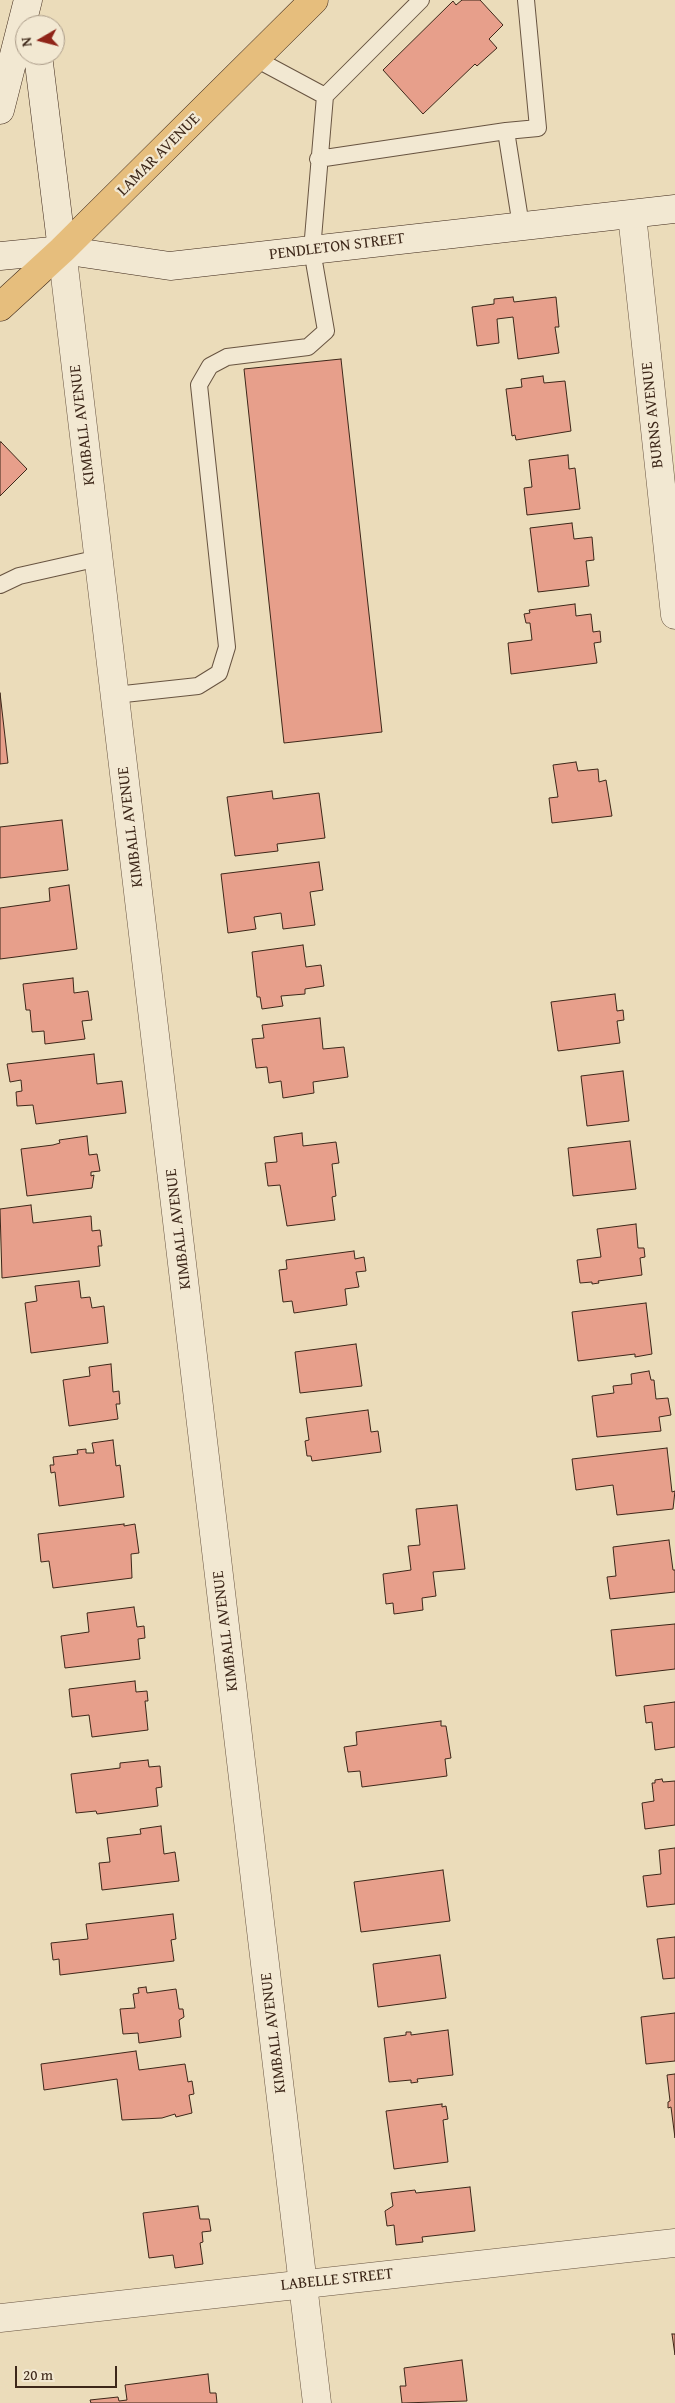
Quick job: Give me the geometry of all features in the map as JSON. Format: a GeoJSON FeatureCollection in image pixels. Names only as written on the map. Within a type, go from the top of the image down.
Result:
{"type":"FeatureCollection","features":[{"type":"Feature","properties":{"kind":"main road","name":"LAMAR AVENUE"},"geometry":{"type":"LineString","coordinates":[[0,306],[62,250],[314,0]]}},
{"type":"Feature","properties":{"kind":"street"},"geometry":{"type":"LineString","coordinates":[[30,0],[32,15]]}},
{"type":"Feature","properties":{"kind":"street"},"geometry":{"type":"LineString","coordinates":[[0,110],[30,0]]}},
{"type":"Feature","properties":{"kind":"street","name":"KIMBALL AVENUE"},"geometry":{"type":"LineString","coordinates":[[39,65],[304,2284],[316,2403]]}},
{"type":"Feature","properties":{"kind":"street","name":"PENDLETON STREET"},"geometry":{"type":"LineString","coordinates":[[0,256],[62,250],[170,266],[675,209]]}},
{"type":"Feature","properties":{"kind":"street","name":"BURNS AVENUE"},"geometry":{"type":"LineString","coordinates":[[632,214],[675,615]]}},
{"type":"Feature","properties":{"kind":"street","name":"LABELLE STREET"},"geometry":{"type":"LineString","coordinates":[[0,2318],[675,2243]]}},
{"type":"Feature","properties":{"kind":"lane"},"geometry":{"type":"LineString","coordinates":[[115,695],[198,686],[219,673],[227,647],[199,385],[210,366],[227,357],[308,347],[326,331],[312,250],[318,159],[325,96],[422,0]]}},
{"type":"Feature","properties":{"kind":"lane"},"geometry":{"type":"LineString","coordinates":[[318,159],[538,128],[526,0]]}},
{"type":"Feature","properties":{"kind":"lane"},"geometry":{"type":"LineString","coordinates":[[256,59],[325,96]]}},
{"type":"Feature","properties":{"kind":"lane"},"geometry":{"type":"LineString","coordinates":[[506,131],[520,226]]}},
{"type":"Feature","properties":{"kind":"lane"},"geometry":{"type":"LineString","coordinates":[[0,585],[19,576],[99,558]]}},
{"type":"Feature","properties":{"kind":"building"},"geometry":{"type":"Polygon","coordinates":[[[462,0],[480,0],[503,25],[489,39],[497,48],[477,66],[475,64],[423,114],[383,70],[453,1],[456,5],[462,0]]]}},
{"type":"Feature","properties":{"kind":"building"},"geometry":{"type":"Polygon","coordinates":[[[513,297],[514,302],[556,297],[559,327],[555,327],[559,353],[518,359],[513,317],[497,319],[499,343],[477,346],[472,307],[494,304],[494,299],[513,297]]]}},
{"type":"Feature","properties":{"kind":"building"},"geometry":{"type":"Polygon","coordinates":[[[341,359],[382,732],[284,743],[244,369],[341,359]]]}},
{"type":"Feature","properties":{"kind":"building"},"geometry":{"type":"Polygon","coordinates":[[[543,376],[544,383],[565,381],[571,431],[516,440],[515,435],[512,436],[506,389],[522,387],[521,379],[543,376]]]}},
{"type":"Feature","properties":{"kind":"building"},"geometry":{"type":"Polygon","coordinates":[[[0,442],[27,469],[0,496],[0,442]]]}},
{"type":"Feature","properties":{"kind":"building"},"geometry":{"type":"Polygon","coordinates":[[[568,455],[569,469],[575,468],[580,509],[527,515],[524,488],[532,487],[529,460],[568,455]]]}},
{"type":"Feature","properties":{"kind":"building"},"geometry":{"type":"Polygon","coordinates":[[[572,523],[574,539],[592,537],[594,560],[586,561],[589,586],[538,592],[530,528],[572,523]]]}},
{"type":"Feature","properties":{"kind":"building"},"geometry":{"type":"Polygon","coordinates":[[[575,604],[576,616],[591,614],[593,632],[600,631],[601,642],[594,643],[597,663],[511,674],[508,643],[532,640],[530,623],[526,623],[524,614],[530,613],[529,610],[575,604]]]}},
{"type":"Feature","properties":{"kind":"building"},"geometry":{"type":"Polygon","coordinates":[[[0,693],[8,763],[0,764],[0,693]]]}},
{"type":"Feature","properties":{"kind":"building"},"geometry":{"type":"Polygon","coordinates":[[[576,762],[578,771],[598,769],[599,782],[606,780],[612,816],[552,823],[549,798],[558,797],[553,765],[576,762]]]}},
{"type":"Feature","properties":{"kind":"building"},"geometry":{"type":"Polygon","coordinates":[[[272,791],[273,799],[319,793],[325,838],[277,844],[278,851],[235,856],[227,797],[272,791]]]}},
{"type":"Feature","properties":{"kind":"building"},"geometry":{"type":"Polygon","coordinates":[[[62,820],[68,870],[0,878],[0,827],[62,820]]]}},
{"type":"Feature","properties":{"kind":"building"},"geometry":{"type":"Polygon","coordinates":[[[319,862],[323,890],[310,892],[315,925],[283,929],[281,913],[254,917],[256,929],[228,933],[221,874],[319,862]]]}},
{"type":"Feature","properties":{"kind":"building"},"geometry":{"type":"Polygon","coordinates":[[[69,885],[77,949],[0,959],[0,908],[50,901],[49,888],[69,885]]]}},
{"type":"Feature","properties":{"kind":"building"},"geometry":{"type":"Polygon","coordinates":[[[303,945],[306,967],[321,965],[324,986],[305,989],[305,994],[281,996],[283,1006],[262,1009],[260,997],[257,997],[252,952],[303,945]]]}},
{"type":"Feature","properties":{"kind":"building"},"geometry":{"type":"Polygon","coordinates":[[[73,978],[74,993],[88,991],[92,1020],[82,1021],[85,1039],[45,1044],[44,1031],[32,1032],[30,1010],[26,1010],[23,984],[73,978]]]}},
{"type":"Feature","properties":{"kind":"building"},"geometry":{"type":"Polygon","coordinates":[[[615,994],[617,1011],[623,1010],[624,1020],[617,1021],[620,1043],[558,1051],[551,1002],[615,994]]]}},
{"type":"Feature","properties":{"kind":"building"},"geometry":{"type":"Polygon","coordinates":[[[320,1018],[323,1049],[344,1047],[348,1077],[313,1082],[314,1093],[283,1098],[281,1081],[269,1083],[267,1067],[256,1068],[252,1039],[264,1038],[262,1025],[320,1018]]]}},
{"type":"Feature","properties":{"kind":"building"},"geometry":{"type":"Polygon","coordinates":[[[94,1054],[97,1084],[122,1081],[126,1113],[36,1124],[33,1105],[17,1106],[16,1092],[22,1091],[21,1080],[10,1082],[7,1064],[94,1054]]]}},
{"type":"Feature","properties":{"kind":"building"},"geometry":{"type":"Polygon","coordinates":[[[623,1071],[629,1121],[587,1126],[581,1076],[623,1071]]]}},
{"type":"Feature","properties":{"kind":"building"},"geometry":{"type":"Polygon","coordinates":[[[302,1133],[303,1146],[336,1142],[339,1163],[332,1164],[336,1196],[332,1197],[335,1220],[287,1226],[280,1185],[268,1186],[265,1163],[277,1162],[274,1137],[302,1133]]]}},
{"type":"Feature","properties":{"kind":"building"},"geometry":{"type":"Polygon","coordinates":[[[87,1136],[89,1155],[97,1154],[100,1171],[91,1172],[91,1176],[94,1175],[92,1188],[27,1196],[21,1149],[53,1145],[60,1143],[59,1140],[87,1136]]]}},
{"type":"Feature","properties":{"kind":"building"},"geometry":{"type":"Polygon","coordinates":[[[630,1141],[636,1189],[573,1196],[568,1148],[630,1141]]]}},
{"type":"Feature","properties":{"kind":"building"},"geometry":{"type":"Polygon","coordinates":[[[31,1205],[33,1223],[91,1216],[92,1231],[100,1230],[102,1246],[98,1246],[100,1266],[2,1278],[0,1209],[31,1205]]]}},
{"type":"Feature","properties":{"kind":"building"},"geometry":{"type":"Polygon","coordinates":[[[636,1224],[638,1248],[644,1248],[645,1257],[640,1258],[642,1275],[598,1281],[599,1283],[592,1284],[592,1282],[580,1283],[577,1260],[601,1257],[597,1229],[636,1224]]]}},
{"type":"Feature","properties":{"kind":"building"},"geometry":{"type":"Polygon","coordinates":[[[354,1251],[355,1259],[364,1257],[366,1271],[356,1272],[359,1287],[345,1289],[347,1305],[294,1313],[292,1301],[283,1302],[279,1270],[287,1269],[286,1260],[354,1251]]]}},
{"type":"Feature","properties":{"kind":"building"},"geometry":{"type":"Polygon","coordinates":[[[79,1281],[81,1298],[90,1297],[92,1308],[104,1306],[108,1343],[31,1353],[25,1303],[37,1301],[35,1286],[79,1281]]]}},
{"type":"Feature","properties":{"kind":"building"},"geometry":{"type":"Polygon","coordinates":[[[646,1303],[652,1354],[635,1357],[635,1354],[578,1361],[572,1312],[646,1303]]]}},
{"type":"Feature","properties":{"kind":"building"},"geometry":{"type":"Polygon","coordinates":[[[356,1344],[362,1386],[300,1393],[295,1352],[356,1344]]]}},
{"type":"Feature","properties":{"kind":"building"},"geometry":{"type":"Polygon","coordinates":[[[111,1364],[113,1392],[119,1391],[120,1404],[116,1404],[118,1419],[69,1426],[63,1380],[90,1376],[89,1367],[111,1364]]]}},
{"type":"Feature","properties":{"kind":"building"},"geometry":{"type":"Polygon","coordinates":[[[649,1371],[651,1380],[654,1380],[656,1399],[668,1398],[671,1415],[659,1417],[661,1431],[597,1437],[592,1396],[614,1393],[613,1386],[632,1384],[631,1374],[649,1371]]]}},
{"type":"Feature","properties":{"kind":"building"},"geometry":{"type":"Polygon","coordinates":[[[368,1410],[371,1432],[378,1431],[381,1452],[312,1461],[311,1456],[307,1456],[305,1441],[309,1440],[306,1418],[368,1410]]]}},
{"type":"Feature","properties":{"kind":"building"},"geometry":{"type":"Polygon","coordinates":[[[113,1440],[116,1466],[120,1465],[124,1497],[59,1506],[55,1472],[51,1473],[50,1465],[54,1465],[53,1457],[78,1454],[77,1450],[86,1449],[86,1453],[94,1453],[92,1443],[113,1440]]]}},
{"type":"Feature","properties":{"kind":"building"},"geometry":{"type":"Polygon","coordinates":[[[667,1448],[672,1492],[675,1491],[673,1509],[617,1515],[613,1485],[576,1490],[572,1459],[667,1448]]]}},
{"type":"Feature","properties":{"kind":"building"},"geometry":{"type":"Polygon","coordinates":[[[457,1505],[465,1569],[433,1572],[436,1596],[422,1598],[423,1610],[394,1614],[393,1603],[386,1604],[383,1574],[411,1570],[408,1546],[420,1545],[416,1509],[457,1505]]]}},
{"type":"Feature","properties":{"kind":"building"},"geometry":{"type":"Polygon","coordinates":[[[124,1524],[124,1526],[135,1524],[139,1553],[131,1554],[132,1578],[53,1588],[49,1561],[41,1562],[38,1534],[124,1524]]]}},
{"type":"Feature","properties":{"kind":"building"},"geometry":{"type":"Polygon","coordinates":[[[669,1540],[673,1570],[675,1570],[675,1592],[610,1599],[607,1577],[616,1576],[613,1547],[669,1540]]]}},
{"type":"Feature","properties":{"kind":"building"},"geometry":{"type":"Polygon","coordinates":[[[134,1607],[137,1627],[144,1626],[145,1638],[138,1639],[140,1659],[65,1668],[61,1636],[89,1632],[87,1613],[134,1607]]]}},
{"type":"Feature","properties":{"kind":"building"},"geometry":{"type":"Polygon","coordinates":[[[675,1624],[675,1669],[616,1676],[611,1630],[675,1624]]]}},
{"type":"Feature","properties":{"kind":"building"},"geometry":{"type":"Polygon","coordinates":[[[135,1681],[136,1692],[147,1691],[148,1701],[145,1701],[148,1730],[92,1737],[89,1715],[72,1717],[69,1689],[135,1681]]]}},
{"type":"Feature","properties":{"kind":"building"},"geometry":{"type":"Polygon","coordinates":[[[675,1702],[675,1747],[655,1750],[652,1722],[646,1723],[644,1706],[675,1702]]]}},
{"type":"Feature","properties":{"kind":"building"},"geometry":{"type":"Polygon","coordinates":[[[441,1721],[441,1726],[446,1726],[451,1758],[445,1759],[447,1776],[362,1787],[360,1771],[348,1772],[344,1747],[357,1745],[356,1732],[441,1721]]]}},
{"type":"Feature","properties":{"kind":"building"},"geometry":{"type":"Polygon","coordinates":[[[148,1760],[149,1767],[160,1766],[162,1787],[156,1788],[158,1806],[97,1814],[96,1811],[76,1813],[71,1774],[120,1768],[120,1763],[148,1760]]]}},
{"type":"Feature","properties":{"kind":"building"},"geometry":{"type":"Polygon","coordinates":[[[662,1779],[663,1782],[675,1781],[675,1825],[645,1829],[642,1803],[654,1801],[652,1783],[655,1783],[655,1780],[662,1779]]]}},
{"type":"Feature","properties":{"kind":"building"},"geometry":{"type":"Polygon","coordinates":[[[161,1826],[164,1854],[175,1852],[179,1881],[102,1890],[99,1863],[110,1862],[107,1838],[141,1834],[140,1829],[161,1826]]]}},
{"type":"Feature","properties":{"kind":"building"},"geometry":{"type":"Polygon","coordinates":[[[675,1848],[675,1904],[647,1907],[643,1876],[661,1874],[659,1850],[675,1848]]]}},
{"type":"Feature","properties":{"kind":"building"},"geometry":{"type":"Polygon","coordinates":[[[443,1870],[450,1921],[361,1932],[354,1882],[443,1870]]]}},
{"type":"Feature","properties":{"kind":"building"},"geometry":{"type":"Polygon","coordinates":[[[173,1914],[176,1939],[171,1940],[174,1961],[60,1975],[59,1959],[53,1960],[51,1943],[88,1939],[86,1924],[173,1914]]]}},
{"type":"Feature","properties":{"kind":"building"},"geometry":{"type":"Polygon","coordinates":[[[675,1937],[675,1978],[663,1979],[657,1939],[675,1937]]]}},
{"type":"Feature","properties":{"kind":"building"},"geometry":{"type":"Polygon","coordinates":[[[440,1955],[446,1998],[378,2007],[373,1964],[440,1955]]]}},
{"type":"Feature","properties":{"kind":"building"},"geometry":{"type":"Polygon","coordinates":[[[146,1987],[147,1993],[176,1989],[179,2009],[183,2009],[184,2017],[179,2020],[181,2037],[139,2043],[138,2033],[123,2034],[120,2009],[135,2008],[133,1994],[139,1993],[138,1988],[146,1987]]]}},
{"type":"Feature","properties":{"kind":"building"},"geometry":{"type":"Polygon","coordinates":[[[675,2013],[675,2061],[646,2064],[641,2017],[675,2013]]]}},
{"type":"Feature","properties":{"kind":"building"},"geometry":{"type":"Polygon","coordinates":[[[448,2030],[453,2075],[417,2079],[418,2082],[411,2083],[411,2080],[389,2082],[384,2038],[406,2035],[406,2032],[411,2032],[411,2035],[448,2030]]]}},
{"type":"Feature","properties":{"kind":"building"},"geometry":{"type":"Polygon","coordinates":[[[136,2051],[139,2070],[185,2064],[188,2082],[192,2081],[194,2094],[189,2095],[192,2113],[176,2117],[175,2114],[162,2118],[122,2120],[117,2079],[44,2090],[41,2064],[136,2051]]]}},
{"type":"Feature","properties":{"kind":"building"},"geometry":{"type":"Polygon","coordinates":[[[675,2074],[675,2138],[671,2107],[668,2108],[668,2102],[670,2101],[667,2075],[675,2074]]]}},
{"type":"Feature","properties":{"kind":"building"},"geometry":{"type":"Polygon","coordinates":[[[442,2104],[442,2107],[446,2106],[448,2119],[443,2120],[448,2162],[394,2169],[386,2111],[442,2104]]]}},
{"type":"Feature","properties":{"kind":"building"},"geometry":{"type":"Polygon","coordinates":[[[470,2187],[475,2231],[422,2237],[423,2242],[396,2245],[394,2225],[387,2226],[385,2211],[393,2206],[391,2193],[415,2190],[416,2193],[470,2187]]]}},
{"type":"Feature","properties":{"kind":"building"},"geometry":{"type":"Polygon","coordinates":[[[198,2206],[200,2219],[209,2219],[211,2231],[202,2232],[203,2242],[200,2243],[203,2264],[175,2268],[173,2255],[149,2258],[143,2213],[198,2206]]]}},
{"type":"Feature","properties":{"kind":"building"},"geometry":{"type":"Polygon","coordinates":[[[672,2334],[675,2334],[675,2355],[672,2334]]]}},
{"type":"Feature","properties":{"kind":"building"},"geometry":{"type":"Polygon","coordinates":[[[462,2360],[467,2401],[402,2403],[400,2386],[406,2386],[404,2368],[462,2360]]]}},
{"type":"Feature","properties":{"kind":"building"},"geometry":{"type":"Polygon","coordinates":[[[208,2374],[210,2393],[216,2393],[217,2403],[91,2403],[90,2400],[118,2397],[119,2401],[127,2400],[125,2385],[208,2374]]]}}]}
